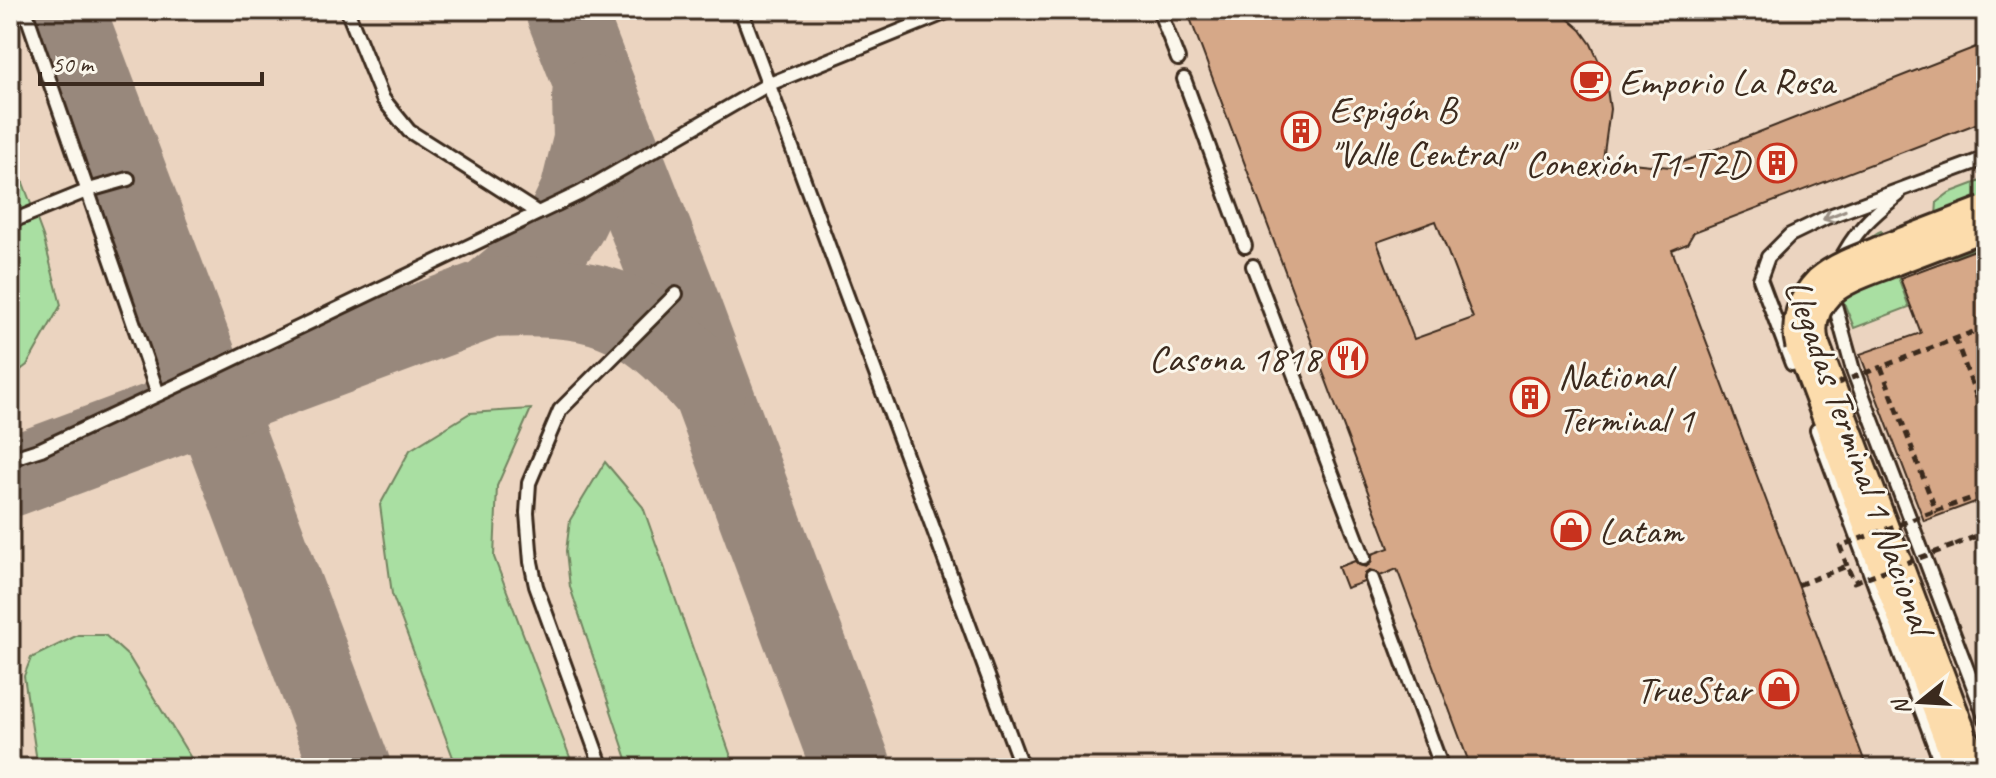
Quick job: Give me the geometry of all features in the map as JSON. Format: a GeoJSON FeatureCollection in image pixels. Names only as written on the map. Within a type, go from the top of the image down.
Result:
{"type":"FeatureCollection","features":[{"type":"Feature","properties":{"kind":"highway"},"geometry":{"type":"LineString","coordinates":[[1967,768],[1807,344],[1804,329],[1813,300],[1826,285],[1855,269],[1986,218]]}},
{"type":"Feature","properties":{"kind":"lane"},"geometry":{"type":"LineString","coordinates":[[25,10],[158,394]]}},
{"type":"Feature","properties":{"kind":"lane"},"geometry":{"type":"LineString","coordinates":[[347,10],[383,99],[409,131],[538,213]]}},
{"type":"Feature","properties":{"kind":"lane"},"geometry":{"type":"LineString","coordinates":[[741,10],[1022,768]]}},
{"type":"Feature","properties":{"kind":"lane"},"geometry":{"type":"LineString","coordinates":[[10,459],[41,449],[538,213],[615,173],[767,85],[952,10]]}},
{"type":"Feature","properties":{"kind":"lane"},"geometry":{"type":"LineString","coordinates":[[1159,10],[1178,59]]}},
{"type":"Feature","properties":{"kind":"lane"},"geometry":{"type":"LineString","coordinates":[[1924,10],[1942,10]]}},
{"type":"Feature","properties":{"kind":"lane"},"geometry":{"type":"LineString","coordinates":[[1184,79],[1245,246]]}},
{"type":"Feature","properties":{"kind":"lane","name":"Llegadas Terminal 1 Nacional"},"geometry":{"type":"LineString","coordinates":[[1796,374],[1760,279],[1768,257],[1790,235],[1827,217],[1986,158]]}},
{"type":"Feature","properties":{"kind":"lane"},"geometry":{"type":"LineString","coordinates":[[10,222],[89,190],[128,179]]}},
{"type":"Feature","properties":{"kind":"lane"},"geometry":{"type":"LineString","coordinates":[[1907,187],[1867,220],[1849,242],[1833,275],[1833,299],[1853,370],[1986,719]]}},
{"type":"Feature","properties":{"kind":"lane"},"geometry":{"type":"LineString","coordinates":[[1253,266],[1364,558]]}},
{"type":"Feature","properties":{"kind":"lane"},"geometry":{"type":"LineString","coordinates":[[602,768],[536,586],[527,513],[529,483],[560,410],[676,294]]}},
{"type":"Feature","properties":{"kind":"lane","name":"Llegadas Terminal 1 Nacional"},"geometry":{"type":"LineString","coordinates":[[1812,416],[1943,768]]}},
{"type":"Feature","properties":{"kind":"lane"},"geometry":{"type":"LineString","coordinates":[[1372,579],[1442,768]]}},
{"type":"Feature","properties":{"kind":"path"},"geometry":{"type":"LineString","coordinates":[[1838,383],[1986,327]]}},
{"type":"Feature","properties":{"kind":"path"},"geometry":{"type":"LineString","coordinates":[[1955,338],[1986,422]]}},
{"type":"Feature","properties":{"kind":"path"},"geometry":{"type":"LineString","coordinates":[[1881,367],[1936,511]]}},
{"type":"Feature","properties":{"kind":"path"},"geometry":{"type":"LineString","coordinates":[[1986,493],[1936,511],[1884,550],[1854,582],[1840,546],[1884,550],[1955,545],[1986,532]]}},
{"type":"Feature","properties":{"kind":"path"},"geometry":{"type":"LineString","coordinates":[[1798,585],[1847,566]]}},
{"type":"Feature","properties":{"kind":"shaded area"},"geometry":{"type":"Polygon","coordinates":[[[10,10],[1986,10],[1986,768],[10,768],[10,10]]]}},
{"type":"Feature","properties":{"kind":"green space"},"geometry":{"type":"Polygon","coordinates":[[[10,148],[43,236],[61,305],[27,365],[10,378],[10,148]]]}},
{"type":"Feature","properties":{"kind":"green space"},"geometry":{"type":"Polygon","coordinates":[[[1986,179],[1986,245],[1951,258],[1936,216],[1937,202],[1949,193],[1986,179]]]}},
{"type":"Feature","properties":{"kind":"green space"},"geometry":{"type":"Polygon","coordinates":[[[1881,231],[1909,307],[1854,328],[1841,285],[1854,257],[1868,240],[1881,231]]]}},
{"type":"Feature","properties":{"kind":"green space"},"geometry":{"type":"Polygon","coordinates":[[[531,409],[497,486],[494,557],[574,768],[457,768],[392,594],[380,505],[410,450],[470,413],[531,409]]]}},
{"type":"Feature","properties":{"kind":"green space"},"geometry":{"type":"Polygon","coordinates":[[[605,462],[643,507],[735,768],[630,768],[570,587],[566,551],[570,520],[605,462]]]}},
{"type":"Feature","properties":{"kind":"green space"},"geometry":{"type":"Polygon","coordinates":[[[78,635],[105,635],[129,657],[197,768],[38,768],[24,676],[31,658],[78,635]]]}},
{"type":"Feature","properties":{"kind":"building","name":"National Terminal 1"},"geometry":{"type":"Polygon","coordinates":[[[1187,10],[1558,10],[1581,30],[1605,75],[1610,109],[1603,160],[1670,167],[1986,43],[1986,120],[1694,232],[1687,244],[1672,250],[1867,768],[1471,768],[1397,569],[1380,576],[1370,570],[1365,574],[1364,582],[1346,588],[1338,567],[1355,561],[1366,567],[1371,563],[1372,554],[1389,548],[1187,10]],[[1436,221],[1377,242],[1414,339],[1473,318],[1436,221]]]}},
{"type":"Feature","properties":{"kind":"building"},"geometry":{"type":"Polygon","coordinates":[[[1986,246],[1986,498],[1924,521],[1860,354],[1921,333],[1900,278],[1986,246]]]}},
{"type":"Feature","properties":{"kind":"taxiway"},"geometry":{"type":"LineString","coordinates":[[65,10],[351,768]]}},
{"type":"Feature","properties":{"kind":"taxiway"},"geometry":{"type":"LineString","coordinates":[[565,10],[676,294],[852,768]]}},
{"type":"Feature","properties":{"kind":"taxiway"},"geometry":{"type":"LineString","coordinates":[[490,298],[544,253],[566,222],[580,193],[593,140],[592,96]]}},
{"type":"Feature","properties":{"kind":"taxiway"},"geometry":{"type":"LineString","coordinates":[[10,477],[490,298],[558,298],[611,309],[635,320],[658,336],[707,385]]}},
{"type":"Feature","properties":{"kind":"place","name":"Emporio La Rosa"},"geometry":{"type":"Point","coordinates":[1591,81]}},
{"type":"Feature","properties":{"kind":"place","name":"Espigón B \"Valle Central\""},"geometry":{"type":"Point","coordinates":[1301,131]}},
{"type":"Feature","properties":{"kind":"place","name":"Conexión T1-T2D"},"geometry":{"type":"Point","coordinates":[1777,163]}},
{"type":"Feature","properties":{"kind":"place","name":"Casona 1818"},"geometry":{"type":"Point","coordinates":[1348,358]}},
{"type":"Feature","properties":{"kind":"place","name":"National Terminal 1"},"geometry":{"type":"Point","coordinates":[1530,397]}},
{"type":"Feature","properties":{"kind":"place","name":"Latam"},"geometry":{"type":"Point","coordinates":[1571,530]}},
{"type":"Feature","properties":{"kind":"place","name":"TrueStar"},"geometry":{"type":"Point","coordinates":[1779,689]}}]}
